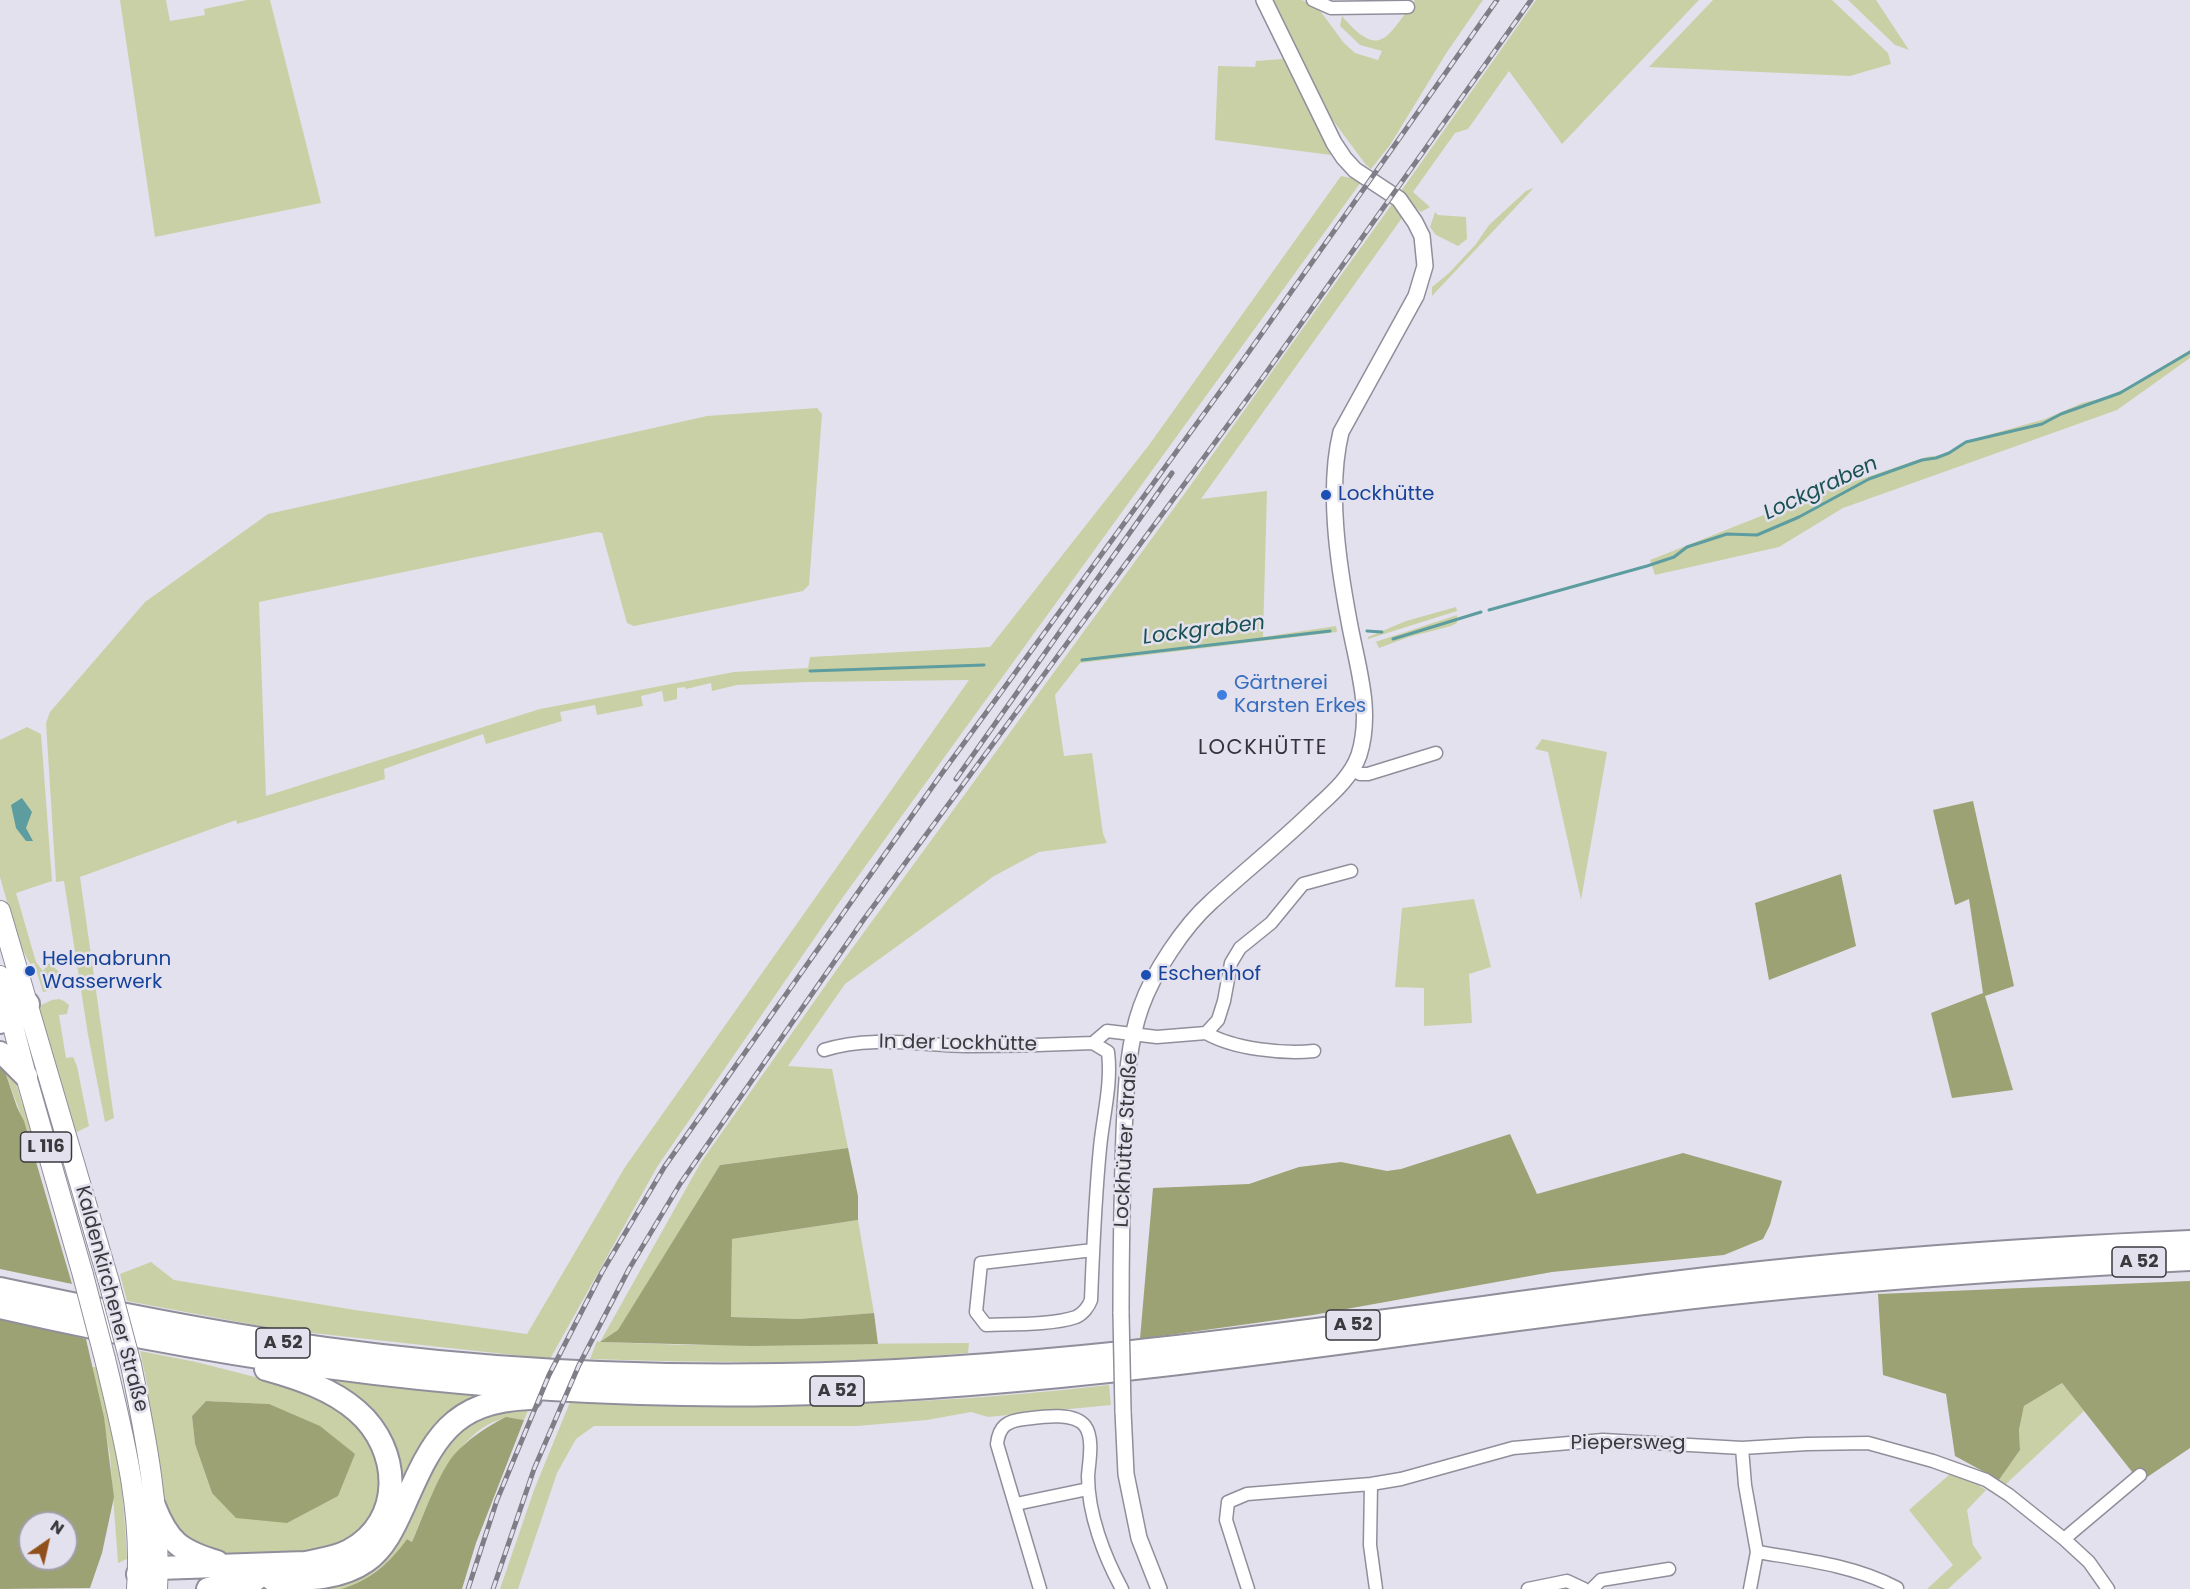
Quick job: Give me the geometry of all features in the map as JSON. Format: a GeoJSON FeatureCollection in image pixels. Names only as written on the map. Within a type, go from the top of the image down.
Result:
{"type":"FeatureCollection","features":[{"type":"Feature","properties":{"kind":"highway"},"geometry":{"type":"LineString","coordinates":[[0,1053],[26,1076]]}},
{"type":"Feature","properties":{"kind":"highway","name":"A 52"},"geometry":{"type":"LineString","coordinates":[[4,1294],[229,1334],[422,1360],[645,1374],[777,1375],[895,1371],[1122,1354],[1654,1285],[1775,1272],[1939,1257],[2190,1242]]}},
{"type":"Feature","properties":{"kind":"highway","name":"A 52"},"geometry":{"type":"LineString","coordinates":[[4,1294],[145,1338],[258,1357],[452,1381],[640,1393],[776,1394],[1033,1380],[1227,1359],[1776,1288],[1940,1274],[2190,1259]]}},
{"type":"Feature","properties":{"kind":"highway"},"geometry":{"type":"LineString","coordinates":[[145,1338],[309,1383],[343,1400],[357,1411],[376,1432],[386,1452],[391,1485],[386,1509],[380,1520],[366,1539],[349,1551],[305,1563],[227,1565],[149,1580]]}},
{"type":"Feature","properties":{"kind":"highway"},"geometry":{"type":"LineString","coordinates":[[149,1580],[312,1578],[333,1575],[365,1562],[386,1541],[434,1444],[451,1424],[474,1409],[503,1400],[640,1393]]}},
{"type":"Feature","properties":{"kind":"highway"},"geometry":{"type":"LineString","coordinates":[[154,1506],[163,1529],[176,1544],[203,1558],[227,1565]]}},
{"type":"Feature","properties":{"kind":"highway"},"geometry":{"type":"LineString","coordinates":[[208,1589],[256,1579]]}},
{"type":"Feature","properties":{"kind":"main road","name":"Kaldenkirchener Straße"},"geometry":{"type":"LineString","coordinates":[[0,911],[9,1012],[109,1282],[130,1365],[146,1438],[154,1506],[149,1580]]}},
{"type":"Feature","properties":{"kind":"main road","name":"Kaldenkirchener Straße"},"geometry":{"type":"LineString","coordinates":[[0,976],[105,1359],[133,1480],[149,1580]]}},
{"type":"Feature","properties":{"kind":"street","name":"Lockhütter Straße"},"geometry":{"type":"LineString","coordinates":[[1160,1589],[1139,1538],[1132,1506],[1126,1474],[1123,1411],[1120,1313],[1126,1098],[1134,1035],[1141,1006],[1154,980],[1173,948],[1196,917],[1277,846],[1336,790],[1352,770],[1365,734],[1366,709],[1343,594],[1339,554],[1335,495],[1339,439],[1416,296],[1425,266],[1422,236],[1415,222],[1399,199],[1355,170],[1344,158],[1264,0]]}},
{"type":"Feature","properties":{"kind":"street"},"geometry":{"type":"LineString","coordinates":[[1313,0],[1331,8],[1408,7]]}},
{"type":"Feature","properties":{"kind":"street"},"geometry":{"type":"LineString","coordinates":[[1352,770],[1360,774],[1368,774],[1436,753]]}},
{"type":"Feature","properties":{"kind":"street"},"geometry":{"type":"LineString","coordinates":[[1314,1051],[1300,1053],[1243,1046],[1220,1041],[1206,1033],[1218,1020],[1231,963],[1240,948],[1271,923],[1303,884],[1351,871]]}},
{"type":"Feature","properties":{"kind":"street","name":"In der Lockhütte"},"geometry":{"type":"LineString","coordinates":[[824,1050],[852,1043],[907,1042],[966,1046],[1093,1043],[1107,1031],[1156,1036],[1206,1033]]}},
{"type":"Feature","properties":{"kind":"street"},"geometry":{"type":"LineString","coordinates":[[1093,1043],[1108,1052],[1110,1070],[1095,1203],[1091,1300],[1089,1306],[1078,1316],[1049,1321],[986,1325],[976,1312],[981,1263],[1093,1250]]}},
{"type":"Feature","properties":{"kind":"street"},"geometry":{"type":"LineString","coordinates":[[1040,1589],[997,1444],[1002,1429],[1011,1420],[1056,1416],[1075,1419],[1085,1426],[1089,1436],[1088,1489],[1096,1525],[1112,1570],[1122,1589]]}},
{"type":"Feature","properties":{"kind":"street","name":"Piepersweg"},"geometry":{"type":"LineString","coordinates":[[1248,1589],[1226,1520],[1228,1502],[1247,1494],[1371,1484],[1401,1479],[1513,1448],[1604,1440],[1742,1448],[1868,1443],[1933,1461],[1986,1480],[2009,1495],[2064,1539],[2089,1563],[2108,1589]]}},
{"type":"Feature","properties":{"kind":"street"},"geometry":{"type":"LineString","coordinates":[[1742,1448],[1745,1485],[1757,1552],[1750,1589]]}},
{"type":"Feature","properties":{"kind":"street"},"geometry":{"type":"LineString","coordinates":[[2064,1539],[2140,1475]]}},
{"type":"Feature","properties":{"kind":"street"},"geometry":{"type":"LineString","coordinates":[[1371,1484],[1370,1545],[1376,1589]]}},
{"type":"Feature","properties":{"kind":"street"},"geometry":{"type":"LineString","coordinates":[[1016,1504],[1088,1489]]}},
{"type":"Feature","properties":{"kind":"street"},"geometry":{"type":"LineString","coordinates":[[1757,1552],[1833,1564],[1874,1576],[1897,1588]]}},
{"type":"Feature","properties":{"kind":"street"},"geometry":{"type":"LineString","coordinates":[[1592,1589],[1601,1580],[1669,1569]]}},
{"type":"Feature","properties":{"kind":"street"},"geometry":{"type":"LineString","coordinates":[[1528,1589],[1567,1581],[1584,1589]]}},
{"type":"Feature","properties":{"kind":"shaded area"},"geometry":{"type":"Polygon","coordinates":[[[120,0],[166,0],[170,21],[205,15],[204,9],[247,0],[270,0],[321,203],[155,237],[120,0]]]}},
{"type":"Feature","properties":{"kind":"shaded area"},"geometry":{"type":"Polygon","coordinates":[[[1270,0],[1302,0],[1318,8],[1344,43],[1355,53],[1378,60],[1382,51],[1360,45],[1340,26],[1342,16],[1366,38],[1375,40],[1390,33],[1415,0],[1483,0],[1447,52],[1390,145],[1371,169],[1332,119],[1270,0]]]}},
{"type":"Feature","properties":{"kind":"shaded area"},"geometry":{"type":"Polygon","coordinates":[[[1536,0],[1699,0],[1562,144],[1509,71],[1468,129],[1455,133],[1413,192],[1430,207],[1421,212],[1399,194],[1536,0]]]}},
{"type":"Feature","properties":{"kind":"shaded area"},"geometry":{"type":"Polygon","coordinates":[[[1713,0],[1832,0],[1888,53],[1891,64],[1850,76],[1649,67],[1713,0]]]}},
{"type":"Feature","properties":{"kind":"shaded area"},"geometry":{"type":"Polygon","coordinates":[[[1848,0],[1876,0],[1909,50],[1895,45],[1848,0]]]}},
{"type":"Feature","properties":{"kind":"shaded area"},"geometry":{"type":"Polygon","coordinates":[[[1283,59],[1331,155],[1215,140],[1218,66],[1255,67],[1256,61],[1283,59]]]}},
{"type":"Feature","properties":{"kind":"shaded area"},"geometry":{"type":"Polygon","coordinates":[[[1341,176],[1361,182],[838,904],[657,1167],[550,1359],[276,1329],[127,1301],[120,1274],[151,1262],[174,1280],[355,1310],[527,1334],[625,1167],[969,680],[737,685],[712,691],[711,683],[686,689],[685,687],[677,688],[677,699],[664,702],[662,691],[641,696],[643,706],[597,715],[595,705],[560,712],[562,721],[486,744],[483,734],[384,769],[385,779],[237,824],[236,820],[80,877],[114,1118],[105,1122],[88,1035],[64,881],[56,882],[46,723],[50,712],[145,602],[268,514],[707,416],[817,408],[822,414],[809,585],[803,591],[634,626],[627,623],[602,533],[597,532],[259,602],[266,796],[540,709],[734,672],[808,668],[810,657],[990,647],[1149,445],[1341,176]]]}},
{"type":"Feature","properties":{"kind":"shaded area"},"geometry":{"type":"Polygon","coordinates":[[[1533,188],[1432,296],[1432,287],[1449,273],[1476,244],[1489,225],[1526,191],[1533,188]]]}},
{"type":"Feature","properties":{"kind":"shaded area"},"geometry":{"type":"Polygon","coordinates":[[[1392,204],[1402,218],[1201,499],[1267,491],[1263,637],[1336,626],[1337,632],[1080,663],[1055,695],[1064,756],[1092,753],[1103,834],[1107,843],[1039,852],[994,876],[845,984],[788,1066],[832,1069],[848,1148],[720,1165],[618,1331],[601,1342],[689,1345],[969,1343],[968,1353],[874,1360],[779,1362],[590,1359],[597,1341],[600,1342],[701,1162],[840,965],[1185,493],[1392,204]]]}},
{"type":"Feature","properties":{"kind":"shaded area"},"geometry":{"type":"Polygon","coordinates":[[[1435,212],[1438,215],[1466,217],[1467,239],[1458,246],[1436,235],[1430,227],[1435,212]]]}},
{"type":"Feature","properties":{"kind":"shaded area"},"geometry":{"type":"Polygon","coordinates":[[[2190,350],[2190,358],[2117,410],[1843,508],[1779,547],[1655,575],[1650,560],[1814,495],[1926,457],[1942,455],[1977,438],[2045,419],[2082,403],[2107,397],[2137,383],[2190,350]]]}},
{"type":"Feature","properties":{"kind":"shaded area"},"geometry":{"type":"Polygon","coordinates":[[[1456,607],[1457,611],[1368,639],[1368,637],[1406,621],[1456,607]]]}},
{"type":"Feature","properties":{"kind":"shaded area"},"geometry":{"type":"Polygon","coordinates":[[[1457,615],[1457,623],[1451,626],[1379,648],[1376,642],[1369,644],[1457,615]]]}},
{"type":"Feature","properties":{"kind":"shaded area"},"geometry":{"type":"Polygon","coordinates":[[[27,727],[41,734],[52,881],[16,893],[36,962],[43,971],[49,963],[63,975],[59,985],[43,992],[34,963],[30,964],[18,941],[0,877],[0,740],[27,727]]]}},
{"type":"Feature","properties":{"kind":"shaded area"},"geometry":{"type":"Polygon","coordinates":[[[1542,739],[1607,752],[1581,900],[1548,752],[1535,749],[1542,739]]]}},
{"type":"Feature","properties":{"kind":"shaded area"},"geometry":{"type":"Polygon","coordinates":[[[22,798],[32,812],[26,828],[33,841],[26,841],[16,828],[11,805],[22,798]]]}},
{"type":"Feature","properties":{"kind":"shaded area"},"geometry":{"type":"Polygon","coordinates":[[[1973,801],[2014,986],[1985,996],[2013,1090],[1952,1098],[1931,1013],[1983,993],[1969,899],[1955,905],[1933,810],[1973,801]]]}},
{"type":"Feature","properties":{"kind":"shaded area"},"geometry":{"type":"Polygon","coordinates":[[[1841,874],[1856,946],[1769,980],[1755,903],[1841,874]]]}},
{"type":"Feature","properties":{"kind":"shaded area"},"geometry":{"type":"Polygon","coordinates":[[[1474,899],[1491,967],[1469,974],[1472,1023],[1424,1026],[1424,988],[1395,987],[1402,908],[1474,899]]]}},
{"type":"Feature","properties":{"kind":"shaded area"},"geometry":{"type":"Polygon","coordinates":[[[59,999],[69,1005],[67,1014],[59,1015],[66,1058],[73,1057],[77,1066],[89,1126],[73,1134],[38,1013],[41,1005],[59,999]]]}},
{"type":"Feature","properties":{"kind":"shaded area"},"geometry":{"type":"Polygon","coordinates":[[[0,1057],[24,1121],[72,1284],[0,1269],[0,1057]]]}},
{"type":"Feature","properties":{"kind":"shaded area"},"geometry":{"type":"Polygon","coordinates":[[[10,1064],[22,1103],[33,1121],[38,1144],[32,1146],[4,1069],[10,1064]]]}},
{"type":"Feature","properties":{"kind":"shaded area"},"geometry":{"type":"Polygon","coordinates":[[[1510,1134],[1537,1194],[1683,1153],[1782,1181],[1770,1225],[1763,1239],[1724,1255],[1552,1272],[1313,1315],[1140,1339],[1153,1188],[1249,1184],[1299,1167],[1341,1162],[1387,1171],[1401,1169],[1510,1134]]]}},
{"type":"Feature","properties":{"kind":"shaded area"},"geometry":{"type":"Polygon","coordinates":[[[848,1148],[858,1196],[858,1220],[732,1239],[731,1317],[799,1319],[874,1313],[878,1344],[751,1346],[600,1342],[618,1330],[720,1165],[848,1148]]]}},
{"type":"Feature","properties":{"kind":"shaded area"},"geometry":{"type":"Polygon","coordinates":[[[858,1220],[874,1313],[799,1319],[731,1317],[732,1239],[858,1220]]]}},
{"type":"Feature","properties":{"kind":"shaded area"},"geometry":{"type":"Polygon","coordinates":[[[2190,1281],[2190,1448],[2140,1482],[2062,1383],[2024,1406],[2019,1430],[2020,1450],[1999,1480],[1955,1456],[1946,1394],[1883,1375],[1878,1294],[2190,1281]]]}},
{"type":"Feature","properties":{"kind":"shaded area"},"geometry":{"type":"Polygon","coordinates":[[[0,1317],[86,1339],[104,1417],[114,1497],[102,1553],[90,1588],[0,1589],[0,1317]]]}},
{"type":"Feature","properties":{"kind":"shaded area"},"geometry":{"type":"Polygon","coordinates":[[[140,1351],[196,1362],[275,1382],[298,1389],[337,1407],[367,1434],[382,1470],[378,1503],[369,1521],[351,1539],[310,1554],[238,1558],[204,1553],[168,1524],[143,1391],[148,1389],[140,1351]],[[206,1401],[192,1416],[195,1444],[212,1493],[269,1404],[206,1401]]]}},
{"type":"Feature","properties":{"kind":"shaded area"},"geometry":{"type":"Polygon","coordinates":[[[92,1367],[100,1367],[119,1462],[127,1559],[118,1563],[110,1455],[92,1367]]]}},
{"type":"Feature","properties":{"kind":"shaded area"},"geometry":{"type":"Polygon","coordinates":[[[305,1375],[491,1395],[470,1404],[387,1527],[364,1545],[394,1463],[305,1375]]]}},
{"type":"Feature","properties":{"kind":"shaded area"},"geometry":{"type":"Polygon","coordinates":[[[2062,1383],[2084,1411],[2006,1484],[1999,1480],[2020,1450],[2019,1431],[2024,1406],[2062,1383]]]}},
{"type":"Feature","properties":{"kind":"shaded area"},"geometry":{"type":"Polygon","coordinates":[[[1109,1385],[1111,1405],[988,1417],[971,1412],[927,1420],[857,1426],[594,1426],[576,1439],[557,1473],[518,1589],[500,1589],[534,1490],[570,1402],[772,1406],[907,1402],[1109,1385]]]}},
{"type":"Feature","properties":{"kind":"shaded area"},"geometry":{"type":"Polygon","coordinates":[[[206,1401],[269,1404],[320,1426],[355,1454],[338,1496],[287,1523],[236,1518],[212,1493],[195,1444],[192,1416],[206,1401]]]}},
{"type":"Feature","properties":{"kind":"shaded area"},"geometry":{"type":"Polygon","coordinates":[[[531,1403],[524,1420],[505,1418],[487,1425],[458,1451],[436,1487],[412,1542],[407,1539],[399,1551],[366,1579],[351,1587],[341,1589],[228,1589],[308,1586],[470,1419],[531,1403]]]}},
{"type":"Feature","properties":{"kind":"shaded area"},"geometry":{"type":"Polygon","coordinates":[[[506,1417],[524,1420],[476,1543],[462,1589],[341,1589],[351,1586],[378,1570],[394,1556],[407,1539],[412,1542],[436,1485],[453,1456],[478,1434],[506,1417]]]}},
{"type":"Feature","properties":{"kind":"shaded area"},"geometry":{"type":"Polygon","coordinates":[[[1950,1474],[1974,1482],[1986,1490],[1967,1510],[1973,1545],[1982,1558],[1948,1589],[1927,1589],[1953,1565],[1909,1510],[1950,1474]]]}},
{"type":"Feature","properties":{"kind":"waterway","name":"Lockgraben"},"geometry":{"type":"LineString","coordinates":[[1489,610],[1647,566],[1674,557],[1687,547],[1727,534],[1757,535],[1799,517],[1869,479],[1922,460],[1936,458],[1966,442],[2042,424],[2061,414],[2120,393],[2190,352]]}},
{"type":"Feature","properties":{"kind":"waterway","name":"Lockgraben"},"geometry":{"type":"LineString","coordinates":[[1393,639],[1481,612]]}},
{"type":"Feature","properties":{"kind":"waterway","name":"Lockgraben"},"geometry":{"type":"LineString","coordinates":[[1082,660],[1330,631]]}},
{"type":"Feature","properties":{"kind":"waterway","name":"Lockgraben"},"geometry":{"type":"LineString","coordinates":[[1367,631],[1382,632]]}},
{"type":"Feature","properties":{"kind":"waterway","name":"Lockgraben"},"geometry":{"type":"LineString","coordinates":[[810,671],[984,665]]}},
{"type":"Feature","properties":{"kind":"railway"},"geometry":{"type":"LineString","coordinates":[[468,1589],[497,1500],[549,1375],[602,1272],[665,1166],[940,776],[1241,363],[1497,0]]}},
{"type":"Feature","properties":{"kind":"railway"},"geometry":{"type":"LineString","coordinates":[[493,1589],[534,1469],[579,1365],[629,1269],[680,1184],[864,919],[1261,380],[1531,0]]}},
{"type":"Feature","properties":{"kind":"railway"},"geometry":{"type":"LineString","coordinates":[[956,779],[1172,473]]}},
{"type":"Feature","properties":{"kind":"place","name":"Lockhütte"},"geometry":{"type":"Point","coordinates":[1326,495]}},
{"type":"Feature","properties":{"kind":"place","name":"Gärtnerei Karsten Erkes"},"geometry":{"type":"Point","coordinates":[1222,695]}},
{"type":"Feature","properties":{"kind":"place","name":"Helenabrunn Wasserwerk"},"geometry":{"type":"Point","coordinates":[30,971]}},
{"type":"Feature","properties":{"kind":"place","name":"Eschenhof"},"geometry":{"type":"Point","coordinates":[1146,975]}},
{"type":"Feature","properties":{"kind":"district","name":"LOCKHÜTTE"},"geometry":{"type":"Point","coordinates":[1263,749]}}]}
